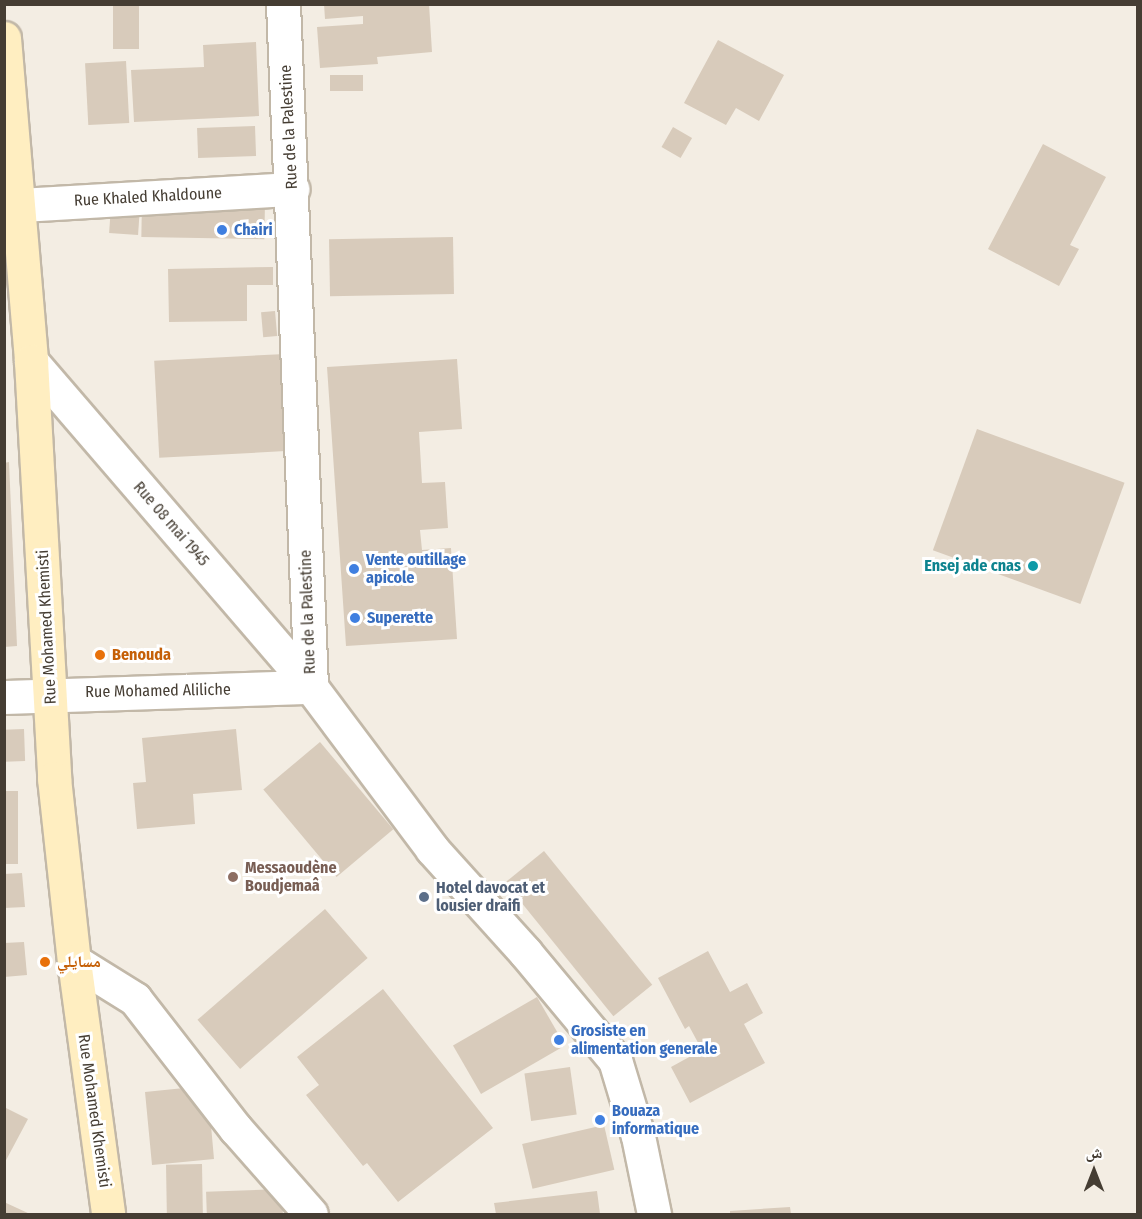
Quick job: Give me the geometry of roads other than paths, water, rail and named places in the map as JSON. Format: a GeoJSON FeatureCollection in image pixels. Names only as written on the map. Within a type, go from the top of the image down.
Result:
{"type":"FeatureCollection","features":[{"type":"Feature","properties":{"kind":"main road","name":"Rue Mohamed Khemisti"},"geometry":{"type":"LineString","coordinates":[[4,38],[11,205],[31,361],[54,778],[74,961],[108,1215]]}},
{"type":"Feature","properties":{"kind":"street","name":"Rue de la Palestine"},"geometry":{"type":"LineString","coordinates":[[283,4],[311,687],[432,849],[525,952],[615,1060],[638,1136],[654,1215]]}},
{"type":"Feature","properties":{"kind":"street","name":"Rue Khaled Khaldoune"},"geometry":{"type":"LineString","coordinates":[[11,205],[292,189]]}},
{"type":"Feature","properties":{"kind":"street","name":"Rue 08 mai 1945"},"geometry":{"type":"LineString","coordinates":[[31,361],[311,687]]}},
{"type":"Feature","properties":{"kind":"street","name":"Rue Mohamed Aliliche"},"geometry":{"type":"LineString","coordinates":[[4,697],[311,687]]}},
{"type":"Feature","properties":{"kind":"street"},"geometry":{"type":"LineString","coordinates":[[74,961],[135,999],[236,1130],[311,1215]]}},
{"type":"Feature","properties":{"kind":"place","name":"Chairi"},"geometry":{"type":"Point","coordinates":[222,230]}},
{"type":"Feature","properties":{"kind":"place","name":"Ensej ade cnas"},"geometry":{"type":"Point","coordinates":[1033,566]}},
{"type":"Feature","properties":{"kind":"place","name":"Vente outillage apicole"},"geometry":{"type":"Point","coordinates":[354,569]}},
{"type":"Feature","properties":{"kind":"place","name":"Superette"},"geometry":{"type":"Point","coordinates":[355,618]}},
{"type":"Feature","properties":{"kind":"place","name":"Benouda"},"geometry":{"type":"Point","coordinates":[100,655]}},
{"type":"Feature","properties":{"kind":"place","name":"Messaoudène Boudjemaâ"},"geometry":{"type":"Point","coordinates":[233,877]}},
{"type":"Feature","properties":{"kind":"place","name":"Hotel davocat et lousier draifi"},"geometry":{"type":"Point","coordinates":[424,897]}},
{"type":"Feature","properties":{"kind":"place","name":"مسايلي"},"geometry":{"type":"Point","coordinates":[45,962]}},
{"type":"Feature","properties":{"kind":"place","name":"Grosiste en alimentation generale"},"geometry":{"type":"Point","coordinates":[559,1040]}},
{"type":"Feature","properties":{"kind":"place","name":"Bouaza informatique"},"geometry":{"type":"Point","coordinates":[600,1120]}}]}
